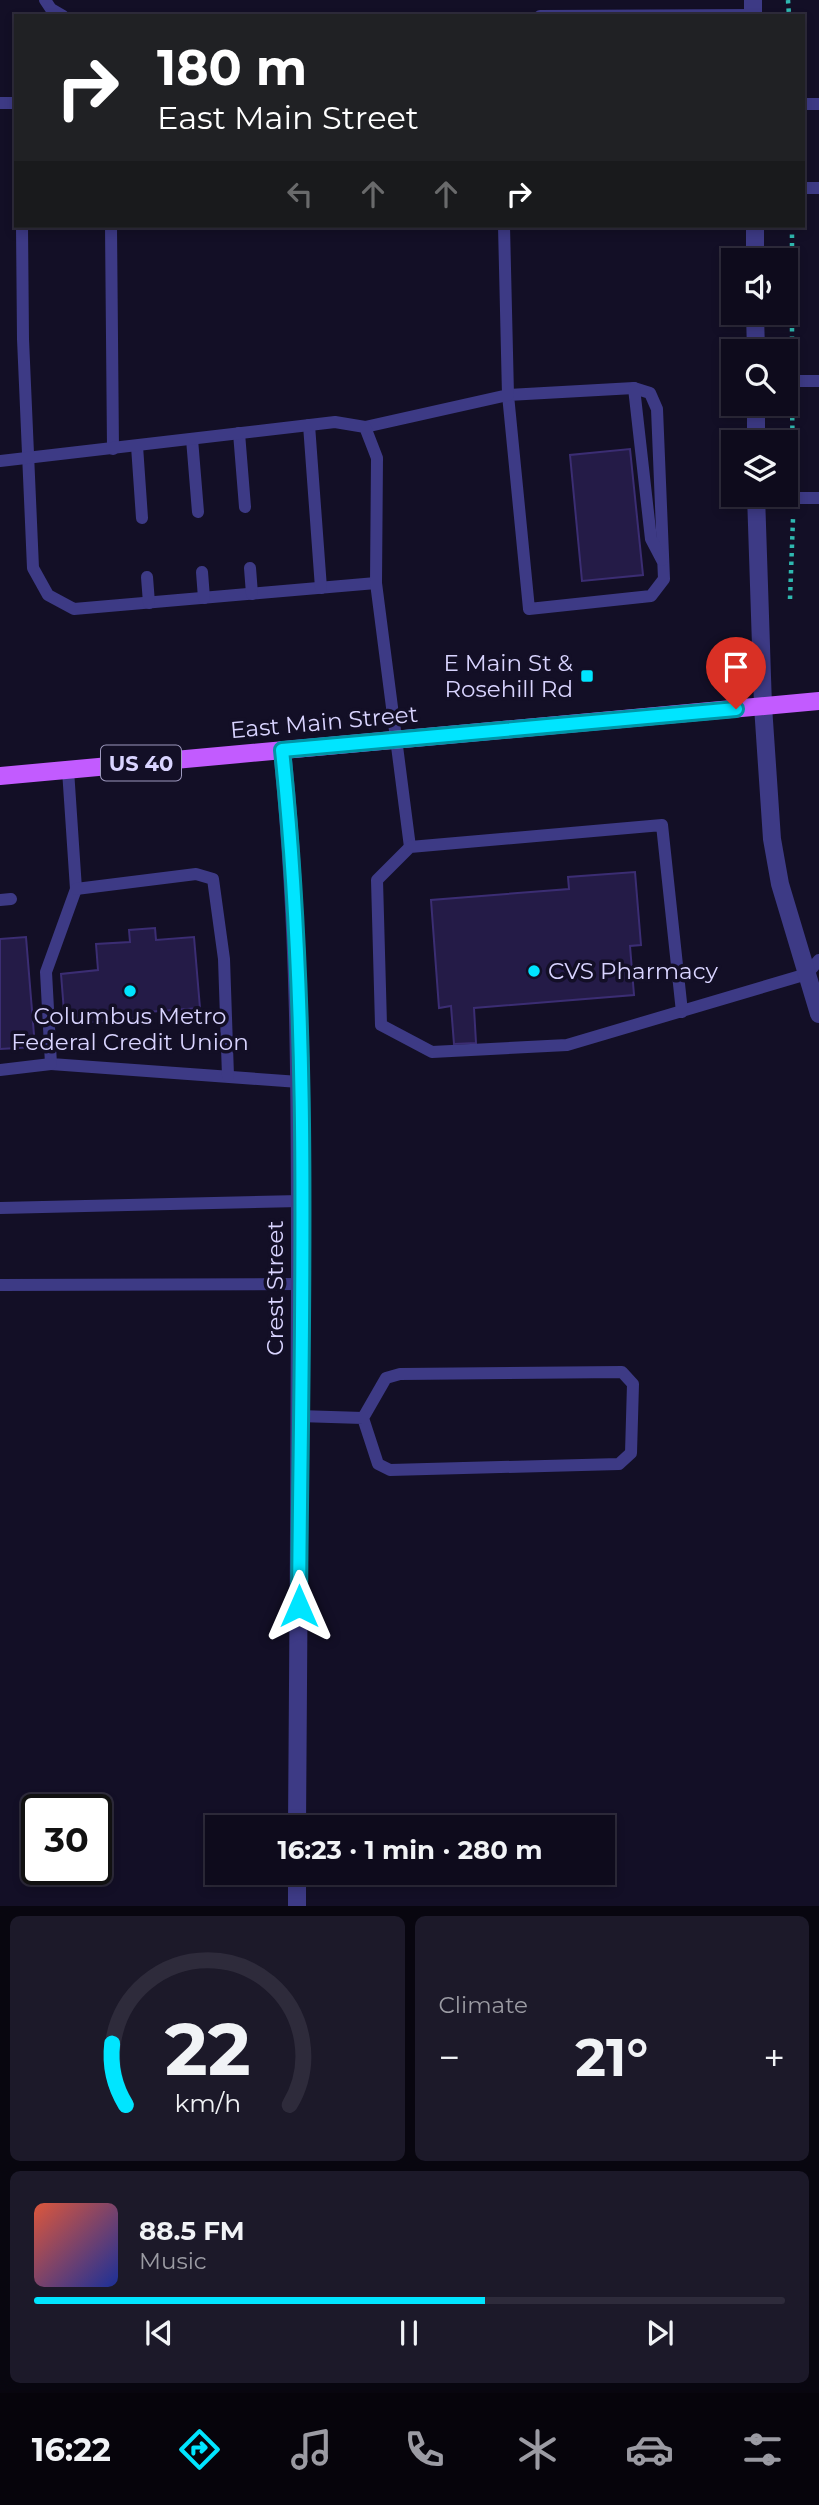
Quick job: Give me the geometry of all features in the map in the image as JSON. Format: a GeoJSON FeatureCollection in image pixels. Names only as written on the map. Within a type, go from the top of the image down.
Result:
{"type":"FeatureCollection","features":[{"type":"Feature","properties":{"kind":"main road","name":"East Main Street"},"geometry":{"type":"LineString","coordinates":[[0,776],[819,701]]}},
{"type":"Feature","properties":{"kind":"street"},"geometry":{"type":"LineString","coordinates":[[755,228],[755,248]]}},
{"type":"Feature","properties":{"kind":"street"},"geometry":{"type":"LineString","coordinates":[[756,507],[762,706],[772,839],[780,884],[813,967],[819,1014]]}},
{"type":"Feature","properties":{"kind":"street","name":"Crest Street"},"geometry":{"type":"LineString","coordinates":[[282,750],[292,843],[299,1082],[297,1815]]}},
{"type":"Feature","properties":{"kind":"street"},"geometry":{"type":"LineString","coordinates":[[297,1885],[297,1906]]}},
{"type":"Feature","properties":{"kind":"lane"},"geometry":{"type":"LineString","coordinates":[[45,0],[51,9],[60,14]]}},
{"type":"Feature","properties":{"kind":"lane"},"geometry":{"type":"LineString","coordinates":[[22,228],[33,568],[48,594],[74,609],[376,583]]}},
{"type":"Feature","properties":{"kind":"lane"},"geometry":{"type":"LineString","coordinates":[[111,228],[113,449]]}},
{"type":"Feature","properties":{"kind":"lane"},"geometry":{"type":"LineString","coordinates":[[0,461],[335,422],[365,427],[508,395],[634,388],[650,393],[657,409],[664,579],[651,596],[529,609],[508,395],[504,228]]}},
{"type":"Feature","properties":{"kind":"lane"},"geometry":{"type":"LineString","coordinates":[[798,381],[819,381]]}},
{"type":"Feature","properties":{"kind":"lane"},"geometry":{"type":"LineString","coordinates":[[634,388],[651,539],[664,563]]}},
{"type":"Feature","properties":{"kind":"lane"},"geometry":{"type":"LineString","coordinates":[[309,425],[321,588]]}},
{"type":"Feature","properties":{"kind":"lane"},"geometry":{"type":"LineString","coordinates":[[365,427],[377,458],[376,583],[410,847]]}},
{"type":"Feature","properties":{"kind":"lane"},"geometry":{"type":"LineString","coordinates":[[239,433],[245,507]]}},
{"type":"Feature","properties":{"kind":"lane"},"geometry":{"type":"LineString","coordinates":[[192,439],[198,512]]}},
{"type":"Feature","properties":{"kind":"lane"},"geometry":{"type":"LineString","coordinates":[[136,446],[142,519]]}},
{"type":"Feature","properties":{"kind":"lane"},"geometry":{"type":"LineString","coordinates":[[798,498],[819,498]]}},
{"type":"Feature","properties":{"kind":"lane"},"geometry":{"type":"LineString","coordinates":[[250,568],[252,594]]}},
{"type":"Feature","properties":{"kind":"lane"},"geometry":{"type":"LineString","coordinates":[[202,572],[204,598]]}},
{"type":"Feature","properties":{"kind":"lane"},"geometry":{"type":"LineString","coordinates":[[147,577],[149,603]]}},
{"type":"Feature","properties":{"kind":"lane"},"geometry":{"type":"LineString","coordinates":[[51,1064],[46,972],[76,890],[68,770]]}},
{"type":"Feature","properties":{"kind":"lane"},"geometry":{"type":"LineString","coordinates":[[682,1012],[662,825],[410,847],[377,880],[381,1026],[432,1052],[567,1045],[682,1012],[813,967]]}},
{"type":"Feature","properties":{"kind":"lane"},"geometry":{"type":"LineString","coordinates":[[76,890],[196,874],[214,879],[224,958],[228,1076]]}},
{"type":"Feature","properties":{"kind":"lane"},"geometry":{"type":"LineString","coordinates":[[0,1070],[51,1064],[299,1082]]}},
{"type":"Feature","properties":{"kind":"lane"},"geometry":{"type":"LineString","coordinates":[[0,1208],[300,1201]]}},
{"type":"Feature","properties":{"kind":"lane"},"geometry":{"type":"LineString","coordinates":[[0,1285],[300,1284]]}},
{"type":"Feature","properties":{"kind":"lane"},"geometry":{"type":"LineString","coordinates":[[622,1372],[633,1384],[631,1453],[619,1464],[390,1470],[378,1464],[363,1418],[386,1378],[400,1374],[622,1372]]}},
{"type":"Feature","properties":{"kind":"lane"},"geometry":{"type":"LineString","coordinates":[[299,1416],[363,1418]]}},
{"type":"Feature","properties":{"kind":"path"},"geometry":{"type":"LineString","coordinates":[[790,339],[792,228]]}},
{"type":"Feature","properties":{"kind":"path"},"geometry":{"type":"LineString","coordinates":[[790,599],[793,507]]}},
{"type":"Feature","properties":{"kind":"building"},"geometry":{"type":"Polygon","coordinates":[[[630,449],[643,575],[582,581],[570,455],[630,449]]]}},
{"type":"Feature","properties":{"kind":"building","name":"CVS Pharmacy"},"geometry":{"type":"Polygon","coordinates":[[[635,872],[641,945],[630,946],[634,995],[474,1008],[476,1043],[454,1044],[451,1006],[439,1008],[431,900],[569,889],[568,877],[635,872]]]}},
{"type":"Feature","properties":{"kind":"building","name":"Columbus Metro Federal Credit Union"},"geometry":{"type":"Polygon","coordinates":[[[155,928],[156,940],[194,937],[200,1008],[147,1012],[147,1018],[65,1024],[61,974],[98,970],[96,944],[130,942],[129,930],[155,928]]]}},
{"type":"Feature","properties":{"kind":"building"},"geometry":{"type":"Polygon","coordinates":[[[26,937],[35,1047],[0,1049],[0,939],[26,937]]]}},
{"type":"Feature","properties":{"kind":"place","name":"E Main St & Rosehill Rd"},"geometry":{"type":"Point","coordinates":[587,676]}},
{"type":"Feature","properties":{"kind":"place","name":"CVS Pharmacy"},"geometry":{"type":"Point","coordinates":[534,971]}},
{"type":"Feature","properties":{"kind":"place","name":"Columbus Metro Federal Credit Union"},"geometry":{"type":"Point","coordinates":[130,991]}},
{"type":"Feature","properties":{"kind":"route"},"geometry":{"type":"LineString","coordinates":[[299,1606],[298,953],[292,843],[282,750],[736,709]]}}]}
